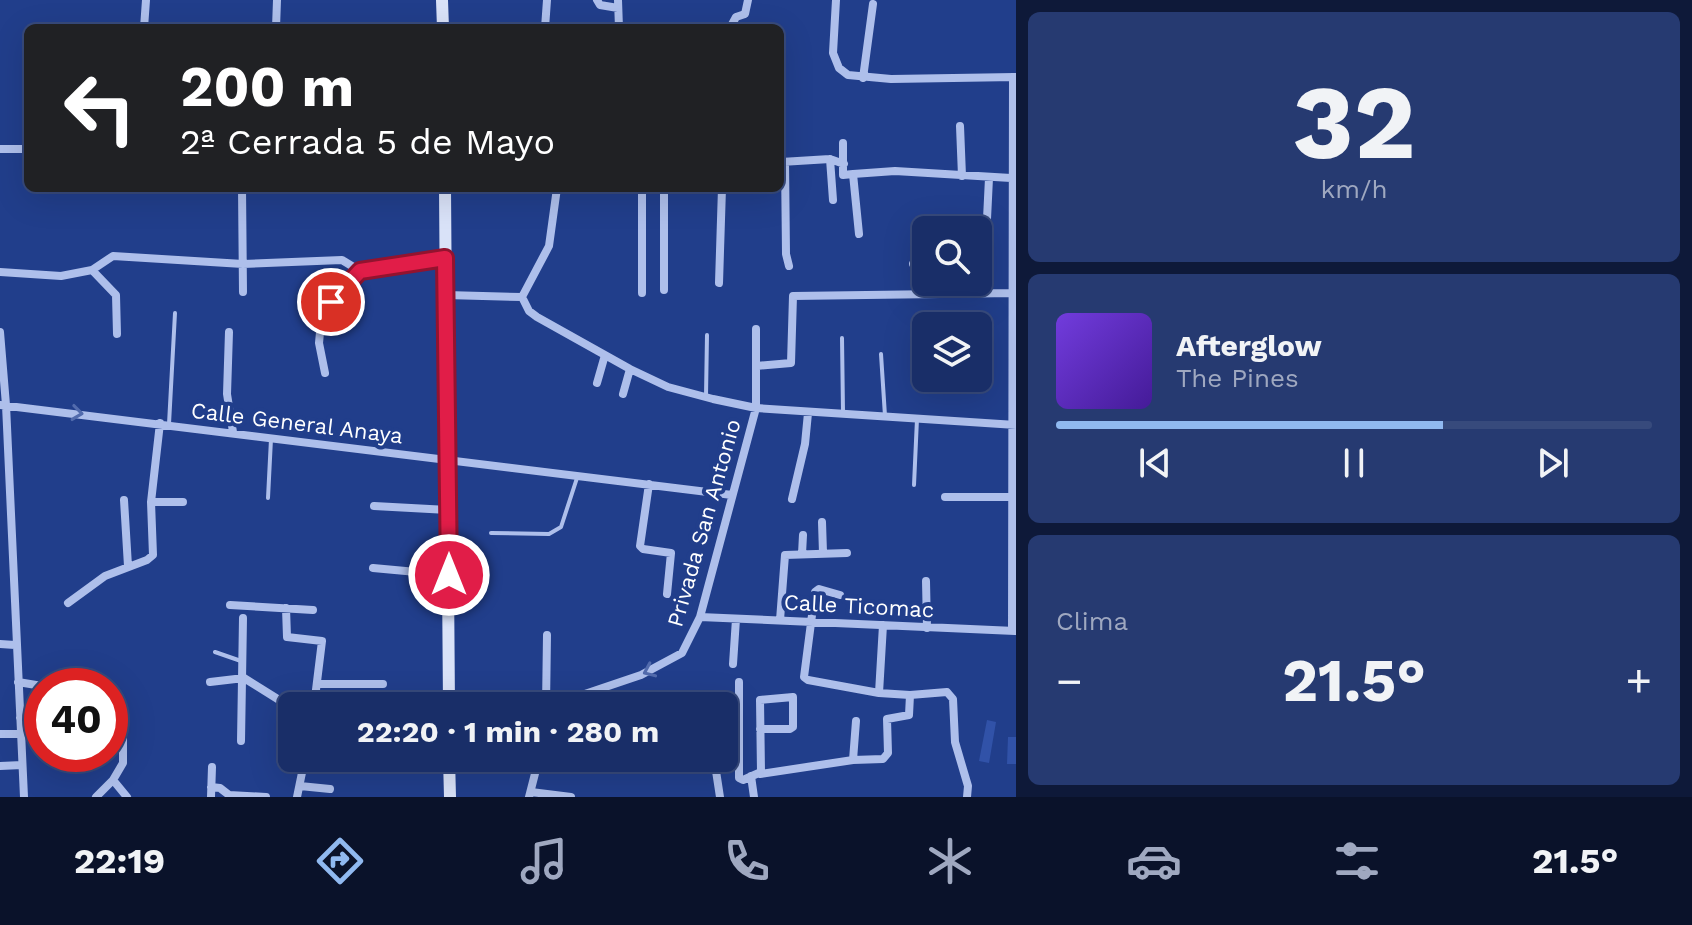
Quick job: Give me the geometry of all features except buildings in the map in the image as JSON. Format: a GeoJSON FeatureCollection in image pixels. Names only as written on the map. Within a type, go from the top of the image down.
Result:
{"type":"FeatureCollection","features":[{"type":"Feature","properties":{"kind":"street"},"geometry":{"type":"LineString","coordinates":[[144,24],[146,0]]}},
{"type":"Feature","properties":{"kind":"street"},"geometry":{"type":"LineString","coordinates":[[276,24],[277,0]]}},
{"type":"Feature","properties":{"kind":"street"},"geometry":{"type":"LineString","coordinates":[[442,0],[443,24]]}},
{"type":"Feature","properties":{"kind":"street"},"geometry":{"type":"LineString","coordinates":[[545,24],[547,0]]}},
{"type":"Feature","properties":{"kind":"street"},"geometry":{"type":"LineString","coordinates":[[597,0],[600,5],[618,4],[619,24]]}},
{"type":"Feature","properties":{"kind":"street"},"geometry":{"type":"LineString","coordinates":[[732,24],[736,17],[746,13],[748,0]]}},
{"type":"Feature","properties":{"kind":"street"},"geometry":{"type":"LineString","coordinates":[[836,0],[833,53],[839,68],[848,75],[863,78],[1014,77],[1011,178],[1014,240],[1014,631]]}},
{"type":"Feature","properties":{"kind":"street"},"geometry":{"type":"LineString","coordinates":[[863,78],[873,4]]}},
{"type":"Feature","properties":{"kind":"street"},"geometry":{"type":"LineString","coordinates":[[960,126],[962,176]]}},
{"type":"Feature","properties":{"kind":"street"},"geometry":{"type":"LineString","coordinates":[[843,143],[843,175],[895,171],[1011,178]]}},
{"type":"Feature","properties":{"kind":"street"},"geometry":{"type":"LineString","coordinates":[[0,149],[24,149]]}},
{"type":"Feature","properties":{"kind":"street"},"geometry":{"type":"LineString","coordinates":[[784,162],[830,159],[844,164]]}},
{"type":"Feature","properties":{"kind":"street"},"geometry":{"type":"LineString","coordinates":[[830,159],[833,200]]}},
{"type":"Feature","properties":{"kind":"street"},"geometry":{"type":"LineString","coordinates":[[853,174],[859,234]]}},
{"type":"Feature","properties":{"kind":"street"},"geometry":{"type":"LineString","coordinates":[[986,216],[989,178]]}},
{"type":"Feature","properties":{"kind":"street"},"geometry":{"type":"LineString","coordinates":[[242,192],[243,292]]}},
{"type":"Feature","properties":{"kind":"street"},"geometry":{"type":"LineString","coordinates":[[445,192],[449,692]]}},
{"type":"Feature","properties":{"kind":"street"},"geometry":{"type":"LineString","coordinates":[[522,297],[549,246],[556,192]]}},
{"type":"Feature","properties":{"kind":"street"},"geometry":{"type":"LineString","coordinates":[[642,192],[642,293]]}},
{"type":"Feature","properties":{"kind":"street"},"geometry":{"type":"LineString","coordinates":[[664,192],[664,290]]}},
{"type":"Feature","properties":{"kind":"street"},"geometry":{"type":"LineString","coordinates":[[719,283],[722,192]]}},
{"type":"Feature","properties":{"kind":"street"},"geometry":{"type":"LineString","coordinates":[[784,192],[789,266]]}},
{"type":"Feature","properties":{"kind":"street"},"geometry":{"type":"LineString","coordinates":[[0,272],[61,276],[92,270],[113,256],[243,264],[342,260],[360,271]]}},
{"type":"Feature","properties":{"kind":"street"},"geometry":{"type":"LineString","coordinates":[[325,373],[319,343],[321,322],[331,302],[360,271],[445,258]]}},
{"type":"Feature","properties":{"kind":"street"},"geometry":{"type":"LineString","coordinates":[[92,270],[116,295],[117,334]]}},
{"type":"Feature","properties":{"kind":"street"},"geometry":{"type":"LineString","coordinates":[[992,293],[1013,293]]}},
{"type":"Feature","properties":{"kind":"street"},"geometry":{"type":"LineString","coordinates":[[756,366],[791,363],[793,296],[912,294]]}},
{"type":"Feature","properties":{"kind":"street"},"geometry":{"type":"LineString","coordinates":[[446,295],[522,297]]}},
{"type":"Feature","properties":{"kind":"street"},"geometry":{"type":"LineString","coordinates":[[522,297],[529,311],[537,317],[630,369],[668,387],[706,397],[756,408],[808,413],[1014,425]]}},
{"type":"Feature","properties":{"kind":"street","name":"Privada San Antonio"},"geometry":{"type":"LineString","coordinates":[[594,692],[641,675],[682,653],[700,617],[756,408],[756,329]]}},
{"type":"Feature","properties":{"kind":"street"},"geometry":{"type":"LineString","coordinates":[[0,332],[24,797]]}},
{"type":"Feature","properties":{"kind":"street"},"geometry":{"type":"LineString","coordinates":[[229,332],[227,394],[233,432]]}},
{"type":"Feature","properties":{"kind":"street"},"geometry":{"type":"LineString","coordinates":[[597,383],[605,355]]}},
{"type":"Feature","properties":{"kind":"street"},"geometry":{"type":"LineString","coordinates":[[623,394],[630,369]]}},
{"type":"Feature","properties":{"kind":"street","name":"Calle General Anaya"},"geometry":{"type":"LineString","coordinates":[[3,405],[732,495]]}},
{"type":"Feature","properties":{"kind":"street"},"geometry":{"type":"LineString","coordinates":[[792,499],[805,444],[808,413]]}},
{"type":"Feature","properties":{"kind":"street"},"geometry":{"type":"LineString","coordinates":[[68,603],[105,576],[153,555],[151,502],[164,424]]}},
{"type":"Feature","properties":{"kind":"street"},"geometry":{"type":"LineString","coordinates":[[649,484],[640,546],[671,553],[667,594]]}},
{"type":"Feature","properties":{"kind":"street"},"geometry":{"type":"LineString","coordinates":[[945,497],[1013,497]]}},
{"type":"Feature","properties":{"kind":"street"},"geometry":{"type":"LineString","coordinates":[[124,500],[128,566]]}},
{"type":"Feature","properties":{"kind":"street"},"geometry":{"type":"LineString","coordinates":[[151,502],[183,502]]}},
{"type":"Feature","properties":{"kind":"street"},"geometry":{"type":"LineString","coordinates":[[374,506],[448,510]]}},
{"type":"Feature","properties":{"kind":"street"},"geometry":{"type":"LineString","coordinates":[[822,522],[823,553]]}},
{"type":"Feature","properties":{"kind":"street"},"geometry":{"type":"LineString","coordinates":[[802,554],[803,535]]}},
{"type":"Feature","properties":{"kind":"street"},"geometry":{"type":"LineString","coordinates":[[780,620],[785,555],[847,553]]}},
{"type":"Feature","properties":{"kind":"street"},"geometry":{"type":"LineString","coordinates":[[373,568],[449,575]]}},
{"type":"Feature","properties":{"kind":"street"},"geometry":{"type":"LineString","coordinates":[[0,580],[12,580]]}},
{"type":"Feature","properties":{"kind":"street"},"geometry":{"type":"LineString","coordinates":[[926,581],[927,628]]}},
{"type":"Feature","properties":{"kind":"street"},"geometry":{"type":"LineString","coordinates":[[840,595],[816,590],[804,677],[879,693],[951,694],[955,742],[968,786],[967,797]]}},
{"type":"Feature","properties":{"kind":"street"},"geometry":{"type":"LineString","coordinates":[[230,605],[313,610]]}},
{"type":"Feature","properties":{"kind":"street"},"geometry":{"type":"LineString","coordinates":[[286,608],[287,637],[319,639],[323,646],[316,692]]}},
{"type":"Feature","properties":{"kind":"street","name":"Calle Ticomac"},"geometry":{"type":"LineString","coordinates":[[700,617],[1014,631]]}},
{"type":"Feature","properties":{"kind":"street"},"geometry":{"type":"LineString","coordinates":[[241,741],[243,618]]}},
{"type":"Feature","properties":{"kind":"street"},"geometry":{"type":"LineString","coordinates":[[733,664],[736,619]]}},
{"type":"Feature","properties":{"kind":"street"},"geometry":{"type":"LineString","coordinates":[[879,693],[883,625]]}},
{"type":"Feature","properties":{"kind":"street"},"geometry":{"type":"LineString","coordinates":[[546,692],[547,635]]}},
{"type":"Feature","properties":{"kind":"street"},"geometry":{"type":"LineString","coordinates":[[0,644],[15,645]]}},
{"type":"Feature","properties":{"kind":"street"},"geometry":{"type":"LineString","coordinates":[[210,682],[244,678],[278,699]]}},
{"type":"Feature","properties":{"kind":"street"},"geometry":{"type":"LineString","coordinates":[[18,682],[24,683]]}},
{"type":"Feature","properties":{"kind":"street"},"geometry":{"type":"LineString","coordinates":[[739,682],[739,778],[743,780],[755,775],[887,757],[887,719],[909,715],[910,695]]}},
{"type":"Feature","properties":{"kind":"street"},"geometry":{"type":"LineString","coordinates":[[317,684],[383,684]]}},
{"type":"Feature","properties":{"kind":"street"},"geometry":{"type":"LineString","coordinates":[[754,797],[760,700],[791,696],[794,699],[793,727],[760,729]]}},
{"type":"Feature","properties":{"kind":"street"},"geometry":{"type":"LineString","coordinates":[[20,718],[24,718]]}},
{"type":"Feature","properties":{"kind":"street"},"geometry":{"type":"LineString","coordinates":[[853,760],[856,721]]}},
{"type":"Feature","properties":{"kind":"street"},"geometry":{"type":"LineString","coordinates":[[0,734],[20,734]]}},
{"type":"Feature","properties":{"kind":"street"},"geometry":{"type":"LineString","coordinates":[[0,766],[22,765]]}},
{"type":"Feature","properties":{"kind":"street"},"geometry":{"type":"LineString","coordinates":[[211,797],[212,767]]}},
{"type":"Feature","properties":{"kind":"street"},"geometry":{"type":"LineString","coordinates":[[96,797],[118,772]]}},
{"type":"Feature","properties":{"kind":"street"},"geometry":{"type":"LineString","coordinates":[[297,797],[302,772]]}},
{"type":"Feature","properties":{"kind":"street"},"geometry":{"type":"LineString","coordinates":[[449,772],[450,797]]}},
{"type":"Feature","properties":{"kind":"street"},"geometry":{"type":"LineString","coordinates":[[536,772],[530,794],[571,797]]}},
{"type":"Feature","properties":{"kind":"street"},"geometry":{"type":"LineString","coordinates":[[716,772],[720,797]]}},
{"type":"Feature","properties":{"kind":"street"},"geometry":{"type":"LineString","coordinates":[[113,780],[127,797]]}},
{"type":"Feature","properties":{"kind":"street"},"geometry":{"type":"LineString","coordinates":[[300,786],[330,789]]}},
{"type":"Feature","properties":{"kind":"street"},"geometry":{"type":"LineString","coordinates":[[211,787],[220,788],[229,795],[266,797]]}},
{"type":"Feature","properties":{"kind":"lane"},"geometry":{"type":"LineString","coordinates":[[164,424],[175,313]]}},
{"type":"Feature","properties":{"kind":"lane"},"geometry":{"type":"LineString","coordinates":[[706,397],[707,335]]}},
{"type":"Feature","properties":{"kind":"lane"},"geometry":{"type":"LineString","coordinates":[[842,338],[843,414]]}},
{"type":"Feature","properties":{"kind":"lane"},"geometry":{"type":"LineString","coordinates":[[881,354],[885,416]]}},
{"type":"Feature","properties":{"kind":"lane"},"geometry":{"type":"LineString","coordinates":[[914,485],[917,419]]}},
{"type":"Feature","properties":{"kind":"lane"},"geometry":{"type":"LineString","coordinates":[[268,498],[271,437]]}},
{"type":"Feature","properties":{"kind":"lane"},"geometry":{"type":"LineString","coordinates":[[491,533],[549,534],[561,527],[577,476]]}},
{"type":"Feature","properties":{"kind":"lane"},"geometry":{"type":"LineString","coordinates":[[215,652],[244,662]]}},
{"type":"Feature","properties":{"kind":"route"},"geometry":{"type":"LineString","coordinates":[[331,302],[360,271],[445,258],[449,575]]}}]}
